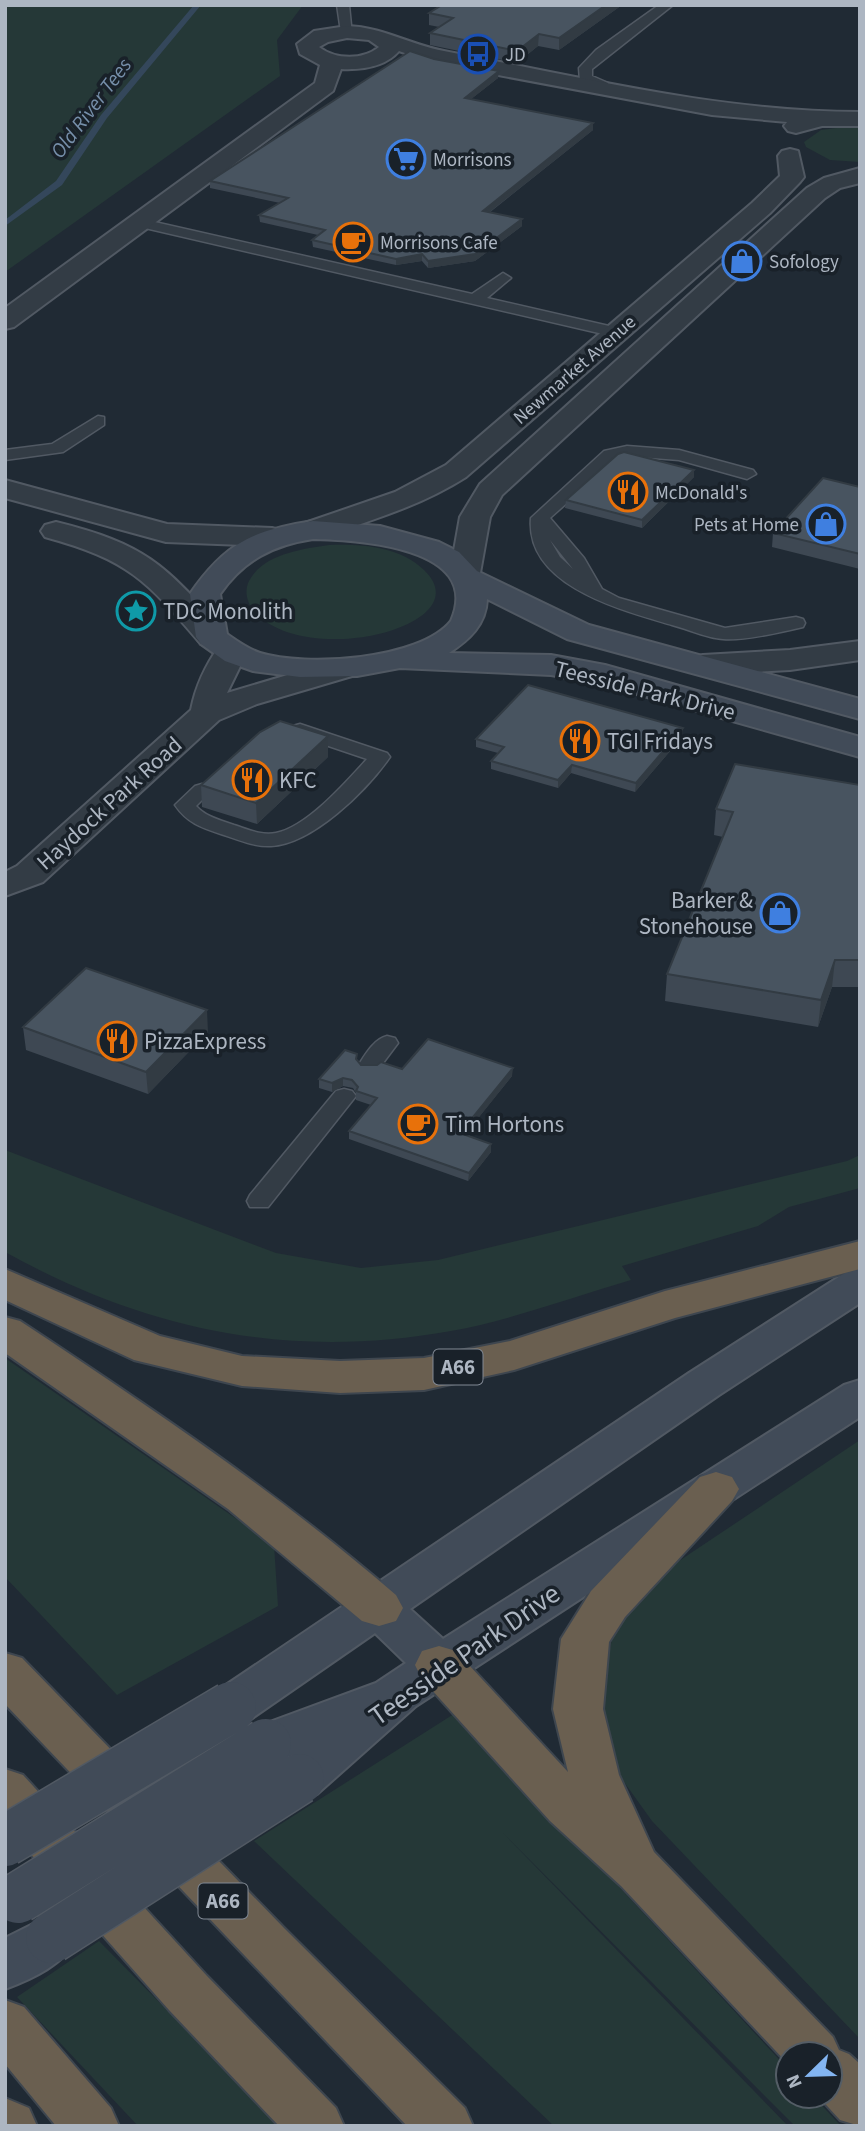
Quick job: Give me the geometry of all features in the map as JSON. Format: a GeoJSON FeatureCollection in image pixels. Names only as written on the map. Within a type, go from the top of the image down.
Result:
{"type":"FeatureCollection","features":[{"type":"Feature","properties":{"kind":"highway","name":"A66"},"geometry":{"type":"LineString","coordinates":[[5,1283],[149,1349],[242,1371],[340,1377],[424,1374],[514,1355],[665,1306],[860,1255]]}},
{"type":"Feature","properties":{"kind":"highway"},"geometry":{"type":"LineString","coordinates":[[5,1332],[139,1421],[258,1507],[328,1562],[379,1608]]}},
{"type":"Feature","properties":{"kind":"highway"},"geometry":{"type":"LineString","coordinates":[[639,1871],[594,1775],[578,1709],[585,1639],[608,1604],[716,1489]]}},
{"type":"Feature","properties":{"kind":"highway"},"geometry":{"type":"LineString","coordinates":[[439,1665],[568,1806],[639,1871],[801,2040]]}},
{"type":"Feature","properties":{"kind":"highway","name":"A66"},"geometry":{"type":"LineString","coordinates":[[5,1672],[265,1944],[445,2126]]}},
{"type":"Feature","properties":{"kind":"highway"},"geometry":{"type":"LineString","coordinates":[[5,1790],[188,1993],[316,2126]]}},
{"type":"Feature","properties":{"kind":"highway"},"geometry":{"type":"LineString","coordinates":[[5,2024],[91,2126]]}},
{"type":"Feature","properties":{"kind":"highway"},"geometry":{"type":"LineString","coordinates":[[844,2085],[860,2102]]}},
{"type":"Feature","properties":{"kind":"street"},"geometry":{"type":"LineString","coordinates":[[379,48],[332,61],[312,54],[308,44],[322,36],[347,32],[379,48],[603,86],[712,108],[821,119],[860,119]]}},
{"type":"Feature","properties":{"kind":"street"},"geometry":{"type":"LineString","coordinates":[[5,321],[325,86],[332,61]]}},
{"type":"Feature","properties":{"kind":"street"},"geometry":{"type":"LineString","coordinates":[[712,108],[750,123],[786,151],[823,169],[860,174]]}},
{"type":"Feature","properties":{"kind":"street"},"geometry":{"type":"LineString","coordinates":[[786,151],[783,136],[794,127],[821,119]]}},
{"type":"Feature","properties":{"kind":"street","name":"Newmarket Avenue"},"geometry":{"type":"LineString","coordinates":[[313,530],[430,489],[456,471],[761,208],[792,177],[786,151]]}},
{"type":"Feature","properties":{"kind":"street","name":"Newmarket Avenue"},"geometry":{"type":"LineString","coordinates":[[466,576],[475,517],[490,490],[816,193],[832,183],[860,174]]}},
{"type":"Feature","properties":{"kind":"street"},"geometry":{"type":"LineString","coordinates":[[5,489],[166,533],[272,537]]}},
{"type":"Feature","properties":{"kind":"street"},"geometry":{"type":"LineString","coordinates":[[5,516],[97,542],[128,556],[153,573],[222,645],[255,662],[341,669]]}},
{"type":"Feature","properties":{"kind":"street","name":"Teesside Park Drive"},"geometry":{"type":"LineString","coordinates":[[222,645],[205,594],[226,563],[245,548],[272,537],[313,530],[358,531],[411,541],[432,549],[466,576],[578,632],[860,709]]}},
{"type":"Feature","properties":{"kind":"street"},"geometry":{"type":"LineString","coordinates":[[207,713],[246,697],[341,669],[383,662],[431,648],[456,634],[468,618],[473,601],[466,576]]}},
{"type":"Feature","properties":{"kind":"street"},"geometry":{"type":"LineString","coordinates":[[207,713],[222,645]]}},
{"type":"Feature","properties":{"kind":"street"},"geometry":{"type":"LineString","coordinates":[[703,665],[790,660],[860,650]]}},
{"type":"Feature","properties":{"kind":"street","name":"Teesside Park Drive"},"geometry":{"type":"LineString","coordinates":[[383,662],[468,660],[551,665],[605,675],[860,747]]}},
{"type":"Feature","properties":{"kind":"street","name":"Haydock Park Road"},"geometry":{"type":"LineString","coordinates":[[5,885],[30,874],[207,713]]}},
{"type":"Feature","properties":{"kind":"street"},"geometry":{"type":"LineString","coordinates":[[5,1841],[231,1707],[704,1384],[860,1283]]}},
{"type":"Feature","properties":{"kind":"street","name":"Teesside Park Drive"},"geometry":{"type":"LineString","coordinates":[[5,1966],[51,1938],[282,1761],[399,1692],[860,1396]]}},
{"type":"Feature","properties":{"kind":"street"},"geometry":{"type":"LineString","coordinates":[[379,1608],[439,1665]]}},
{"type":"Feature","properties":{"kind":"street"},"geometry":{"type":"LineString","coordinates":[[12,1901],[282,1761]]}},
{"type":"Feature","properties":{"kind":"lane"},"geometry":{"type":"LineString","coordinates":[[343,5],[347,32]]}},
{"type":"Feature","properties":{"kind":"lane"},"geometry":{"type":"LineString","coordinates":[[603,86],[585,78],[586,68],[601,53],[667,5]]}},
{"type":"Feature","properties":{"kind":"lane"},"geometry":{"type":"LineString","coordinates":[[137,222],[616,332]]}},
{"type":"Feature","properties":{"kind":"lane"},"geometry":{"type":"LineString","coordinates":[[475,299],[503,278]]}},
{"type":"Feature","properties":{"kind":"lane"},"geometry":{"type":"LineString","coordinates":[[5,455],[57,448],[98,421]]}},
{"type":"Feature","properties":{"kind":"lane"},"geometry":{"type":"LineString","coordinates":[[747,474],[645,448],[622,451],[610,455],[540,518],[540,539],[548,553],[569,577],[594,592],[640,612],[724,634],[796,623]]}},
{"type":"Feature","properties":{"kind":"lane"},"geometry":{"type":"LineString","coordinates":[[202,790],[185,805],[191,815],[202,822],[258,839],[276,840],[303,830],[380,757],[297,729],[276,732]]}},
{"type":"Feature","properties":{"kind":"lane"},"geometry":{"type":"LineString","coordinates":[[369,1066],[387,1043]]}},
{"type":"Feature","properties":{"kind":"lane"},"geometry":{"type":"LineString","coordinates":[[259,1200],[344,1096]]}},
{"type":"Feature","properties":{"kind":"green space"},"geometry":{"type":"Polygon","coordinates":[[[5,5],[303,5],[277,40],[280,76],[5,272],[5,5]]]}},
{"type":"Feature","properties":{"kind":"green space"},"geometry":{"type":"Polygon","coordinates":[[[860,128],[860,162],[830,160],[806,147],[804,142],[821,130],[860,128]]]}},
{"type":"Feature","properties":{"kind":"green space"},"geometry":{"type":"Polygon","coordinates":[[[329,545],[379,548],[414,562],[424,570],[436,590],[429,608],[409,623],[380,634],[345,639],[310,637],[278,628],[254,611],[247,597],[247,585],[255,572],[284,554],[329,545]]]}},
{"type":"Feature","properties":{"kind":"green space"},"geometry":{"type":"Polygon","coordinates":[[[5,1150],[276,1253],[361,1268],[438,1260],[847,1161],[860,1155],[860,1188],[789,1207],[758,1226],[622,1266],[631,1280],[497,1321],[451,1331],[391,1339],[334,1342],[277,1340],[221,1332],[112,1302],[5,1252],[5,1150]]]}},
{"type":"Feature","properties":{"kind":"green space"},"geometry":{"type":"Polygon","coordinates":[[[5,1358],[274,1545],[278,1606],[117,1695],[5,1577],[5,1358]]]}},
{"type":"Feature","properties":{"kind":"green space"},"geometry":{"type":"Polygon","coordinates":[[[860,1440],[860,2039],[652,1821],[614,1768],[606,1728],[603,1685],[612,1639],[637,1594],[679,1561],[860,1440]]]}},
{"type":"Feature","properties":{"kind":"green space"},"geometry":{"type":"Polygon","coordinates":[[[457,1712],[774,2054],[774,2105],[501,1831],[788,2126],[554,2126],[254,1841],[457,1712]]]}},
{"type":"Feature","properties":{"kind":"green space"},"geometry":{"type":"Polygon","coordinates":[[[99,1941],[281,2126],[138,2126],[17,1997],[99,1941]]]}},
{"type":"Feature","properties":{"kind":"green space"},"geometry":{"type":"Polygon","coordinates":[[[779,2110],[826,2110],[841,2126],[795,2126],[779,2110]]]}},
{"type":"Feature","properties":{"kind":"building"},"geometry":{"type":"Polygon","coordinates":[[[442,5],[606,5],[559,38],[539,34],[517,51],[430,33],[453,18],[429,13],[442,5]]]}},
{"type":"Feature","properties":{"kind":"building","name":"Morrisons"},"geometry":{"type":"Polygon","coordinates":[[[410,51],[434,59],[499,71],[465,98],[593,123],[483,211],[522,219],[475,254],[428,261],[422,254],[396,259],[312,240],[325,230],[259,215],[288,198],[210,181],[410,51]]]}},
{"type":"Feature","properties":{"kind":"building","name":"McDonald's"},"geometry":{"type":"Polygon","coordinates":[[[624,452],[694,470],[642,520],[566,500],[618,454],[624,452]]]}},
{"type":"Feature","properties":{"kind":"building","name":"Pets at Home"},"geometry":{"type":"Polygon","coordinates":[[[823,478],[860,487],[860,554],[773,533],[823,478]]]}},
{"type":"Feature","properties":{"kind":"building","name":"TGI Fridays"},"geometry":{"type":"Polygon","coordinates":[[[528,685],[683,728],[636,783],[572,765],[558,780],[491,761],[504,747],[476,739],[528,685]]]}},
{"type":"Feature","properties":{"kind":"building"},"geometry":{"type":"Polygon","coordinates":[[[280,721],[328,736],[256,803],[201,785],[260,732],[280,721]]]}},
{"type":"Feature","properties":{"kind":"building","name":"Barker & Stonehouse"},"geometry":{"type":"Polygon","coordinates":[[[735,764],[860,785],[860,960],[835,960],[821,1000],[667,974],[733,812],[716,809],[735,764]]]}},
{"type":"Feature","properties":{"kind":"building","name":"PizzaExpress"},"geometry":{"type":"Polygon","coordinates":[[[86,968],[207,1010],[146,1072],[23,1027],[86,968]]]}},
{"type":"Feature","properties":{"kind":"building","name":"Tim Hortons"},"geometry":{"type":"Polygon","coordinates":[[[428,1039],[513,1068],[460,1133],[491,1144],[469,1173],[349,1131],[377,1098],[356,1091],[358,1087],[352,1080],[343,1078],[332,1083],[319,1079],[345,1050],[357,1054],[356,1059],[361,1065],[377,1065],[381,1062],[402,1069],[428,1039]]]}},
{"type":"Feature","properties":{"kind":"waterway","name":"Old River Tees"},"geometry":{"type":"LineString","coordinates":[[5,224],[59,183],[104,117],[198,5]]}},
{"type":"Feature","properties":{"kind":"place","name":"JD"},"geometry":{"type":"Point","coordinates":[478,54]}},
{"type":"Feature","properties":{"kind":"place","name":"Morrisons"},"geometry":{"type":"Point","coordinates":[406,159]}},
{"type":"Feature","properties":{"kind":"place","name":"Morrisons Cafe"},"geometry":{"type":"Point","coordinates":[353,242]}},
{"type":"Feature","properties":{"kind":"place","name":"Sofology"},"geometry":{"type":"Point","coordinates":[742,261]}},
{"type":"Feature","properties":{"kind":"place","name":"McDonald's"},"geometry":{"type":"Point","coordinates":[628,492]}},
{"type":"Feature","properties":{"kind":"place","name":"Pets at Home"},"geometry":{"type":"Point","coordinates":[826,524]}},
{"type":"Feature","properties":{"kind":"place","name":"TDC Monolith"},"geometry":{"type":"Point","coordinates":[136,611]}},
{"type":"Feature","properties":{"kind":"place","name":"TGI Fridays"},"geometry":{"type":"Point","coordinates":[580,741]}},
{"type":"Feature","properties":{"kind":"place","name":"KFC"},"geometry":{"type":"Point","coordinates":[252,780]}},
{"type":"Feature","properties":{"kind":"place","name":"Barker & Stonehouse"},"geometry":{"type":"Point","coordinates":[780,913]}},
{"type":"Feature","properties":{"kind":"place","name":"PizzaExpress"},"geometry":{"type":"Point","coordinates":[117,1041]}},
{"type":"Feature","properties":{"kind":"place","name":"Tim Hortons"},"geometry":{"type":"Point","coordinates":[418,1124]}}]}
